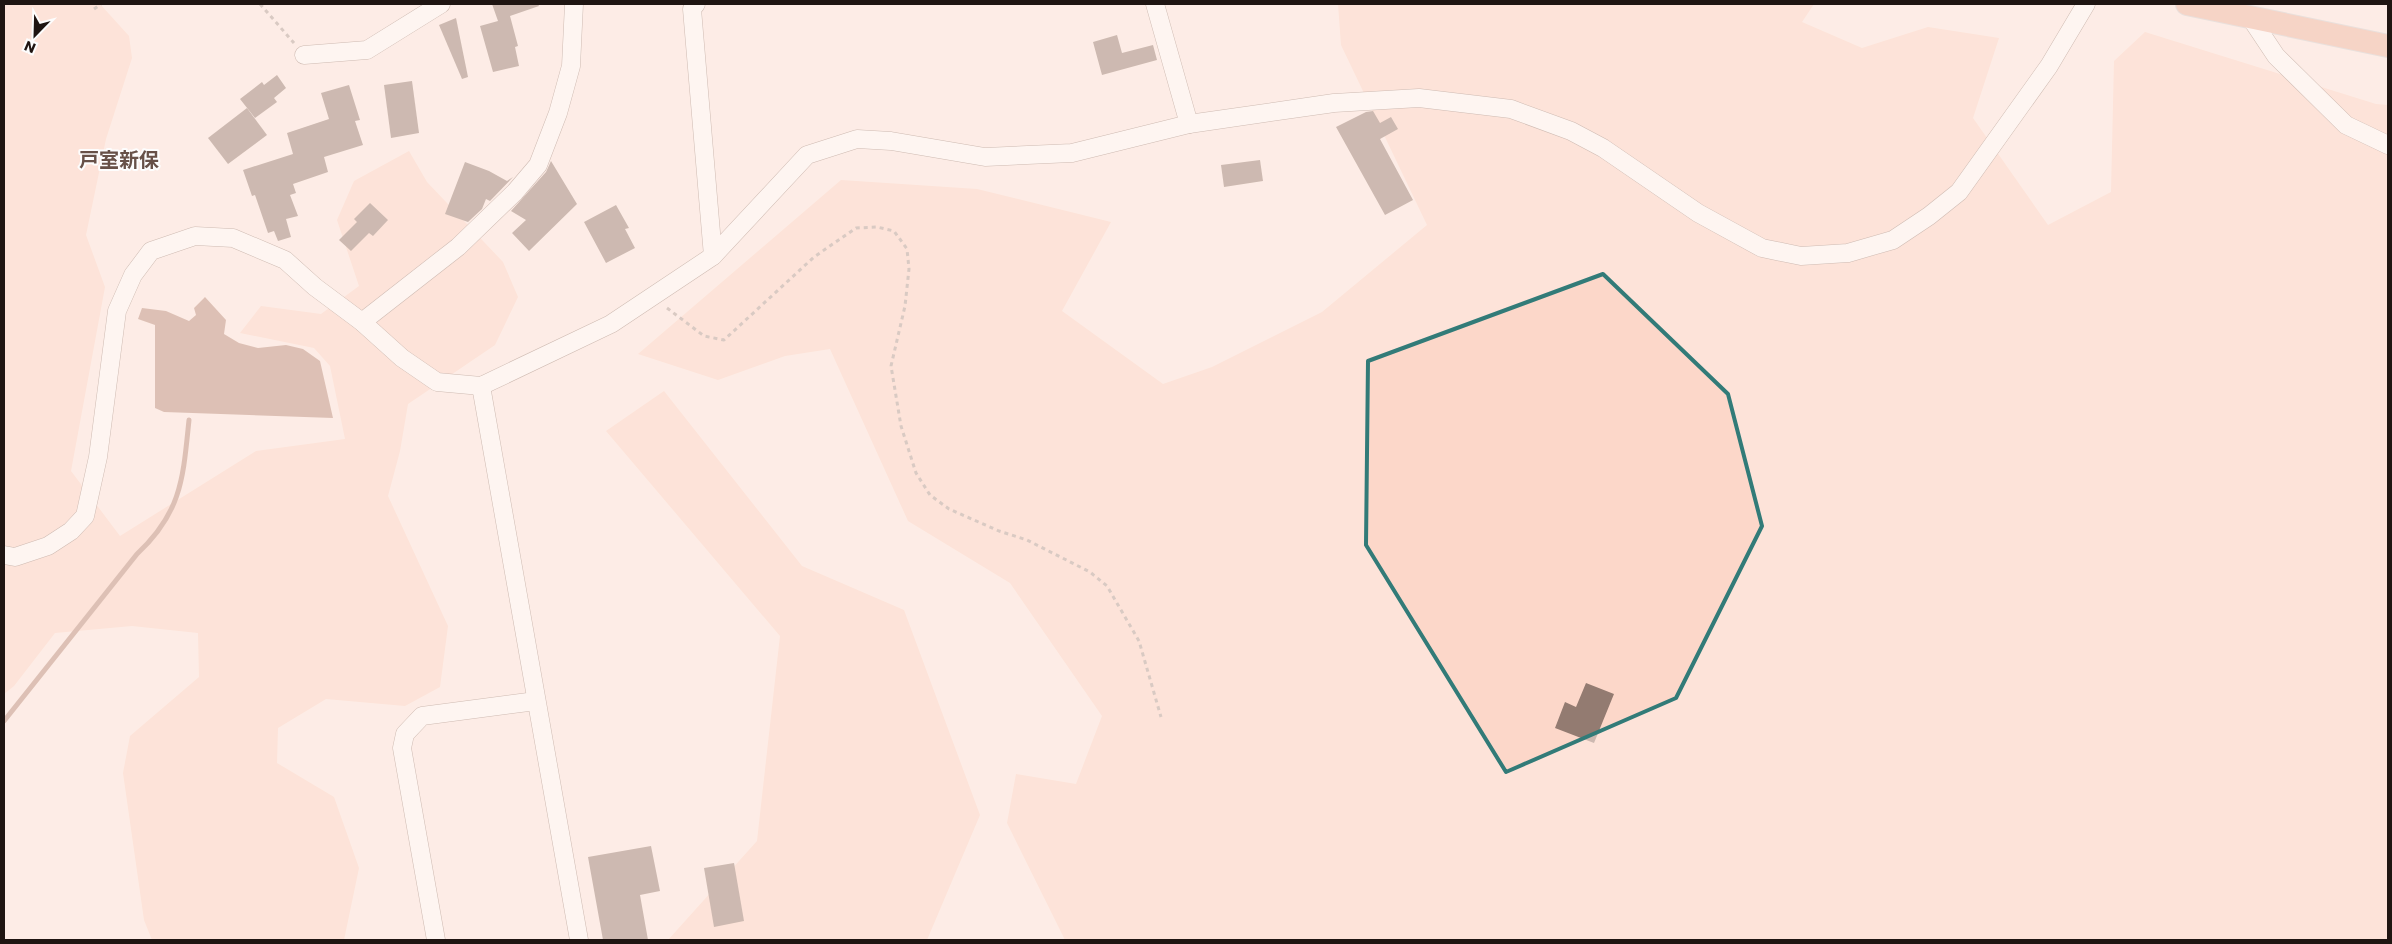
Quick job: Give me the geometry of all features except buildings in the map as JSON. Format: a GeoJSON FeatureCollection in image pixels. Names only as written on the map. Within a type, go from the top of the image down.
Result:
{"type":"FeatureCollection","features":[{"type":"Feature","properties":{"kind":"main road"},"geometry":{"type":"LineString","coordinates":[[2188,4],[2388,46]]}},
{"type":"Feature","properties":{"kind":"street"},"geometry":{"type":"LineString","coordinates":[[304,55],[368,50],[441,4]]}},
{"type":"Feature","properties":{"kind":"street"},"geometry":{"type":"LineString","coordinates":[[362,322],[458,247],[515,192],[538,165],[558,113],[570,66],[574,4]]}},
{"type":"Feature","properties":{"kind":"street"},"geometry":{"type":"LineString","coordinates":[[696,4],[692,9],[713,256]]}},
{"type":"Feature","properties":{"kind":"street"},"geometry":{"type":"LineString","coordinates":[[1155,4],[1189,124]]}},
{"type":"Feature","properties":{"kind":"street"},"geometry":{"type":"LineString","coordinates":[[4,556],[15,557],[48,546],[71,531],[85,516],[98,457],[116,312],[133,275],[151,251],[195,236],[233,238],[284,260],[315,287],[362,322],[402,358],[437,382],[481,386],[611,324],[713,256],[807,155],[857,139],[890,141],[985,157],[1072,153],[1189,124],[1334,103],[1419,98],[1511,109],[1571,131],[1603,148],[1698,213],[1762,248],[1801,256],[1848,253],[1893,240],[1929,216],[1959,192],[2049,66],[2086,4]]}},
{"type":"Feature","properties":{"kind":"street"},"geometry":{"type":"LineString","coordinates":[[2250,17],[2276,56],[2346,125],[2388,145]]}},
{"type":"Feature","properties":{"kind":"street"},"geometry":{"type":"LineString","coordinates":[[481,386],[579,940]]}},
{"type":"Feature","properties":{"kind":"street"},"geometry":{"type":"LineString","coordinates":[[436,940],[402,748],[405,734],[422,716],[536,701]]}},
{"type":"Feature","properties":{"kind":"path"},"geometry":{"type":"LineString","coordinates":[[94,9],[101,4]]}},
{"type":"Feature","properties":{"kind":"path"},"geometry":{"type":"LineString","coordinates":[[260,4],[304,55]]}},
{"type":"Feature","properties":{"kind":"path"},"geometry":{"type":"LineString","coordinates":[[652,296],[704,336],[724,340],[814,257],[856,228],[877,227],[894,231],[907,249],[909,269],[905,306],[890,366],[901,426],[916,473],[930,495],[950,509],[999,531],[1027,540],[1090,572],[1107,586],[1139,641],[1162,717]]}},
{"type":"Feature","properties":{"kind":"highlighted area"},"geometry":{"type":"Polygon","coordinates":[[[1603,274],[1728,394],[1762,526],[1676,698],[1506,772],[1366,545],[1368,361],[1603,274]]]}},
{"type":"Feature","properties":{"kind":"shaded area"},"geometry":{"type":"Polygon","coordinates":[[[4,4],[100,4],[129,36],[132,58],[106,139],[86,235],[105,287],[71,471],[120,536],[256,451],[345,439],[330,366],[314,348],[240,333],[261,306],[321,314],[359,286],[337,220],[354,181],[409,151],[427,182],[503,262],[518,297],[495,345],[408,404],[400,451],[388,496],[448,626],[440,687],[405,706],[326,699],[278,728],[277,763],[334,797],[359,868],[344,940],[152,940],[144,920],[123,773],[130,736],[199,677],[198,633],[132,626],[55,633],[14,686],[4,694],[4,4]]]}},
{"type":"Feature","properties":{"kind":"shaded area"},"geometry":{"type":"Polygon","coordinates":[[[1338,4],[1814,4],[1802,22],[1862,48],[1928,27],[1999,38],[1973,118],[2048,225],[2111,192],[2114,61],[2145,32],[2376,104],[2388,105],[2388,940],[1065,940],[1007,823],[1016,774],[1076,784],[1102,716],[1010,583],[908,521],[830,349],[785,356],[718,380],[638,354],[841,180],[977,189],[1111,222],[1062,311],[1163,384],[1212,367],[1322,312],[1427,225],[1341,45],[1338,4]]]}},
{"type":"Feature","properties":{"kind":"shaded area"},"geometry":{"type":"Polygon","coordinates":[[[205,297],[226,320],[224,334],[239,343],[258,348],[286,345],[303,349],[320,361],[333,418],[164,412],[155,408],[155,325],[138,319],[142,308],[166,311],[189,321],[196,315],[194,308],[205,297]]]}},
{"type":"Feature","properties":{"kind":"shaded area"},"geometry":{"type":"Polygon","coordinates":[[[664,391],[802,566],[904,610],[980,815],[927,940],[668,940],[757,841],[780,636],[606,431],[664,391]]]}},
{"type":"Feature","properties":{"kind":"waterway"},"geometry":{"type":"LineString","coordinates":[[4,721],[163,524],[178,493],[185,460],[189,420]]}},
{"type":"Feature","properties":{"kind":"district","name":"戸室新保"},"geometry":{"type":"Point","coordinates":[119,160]}}]}
